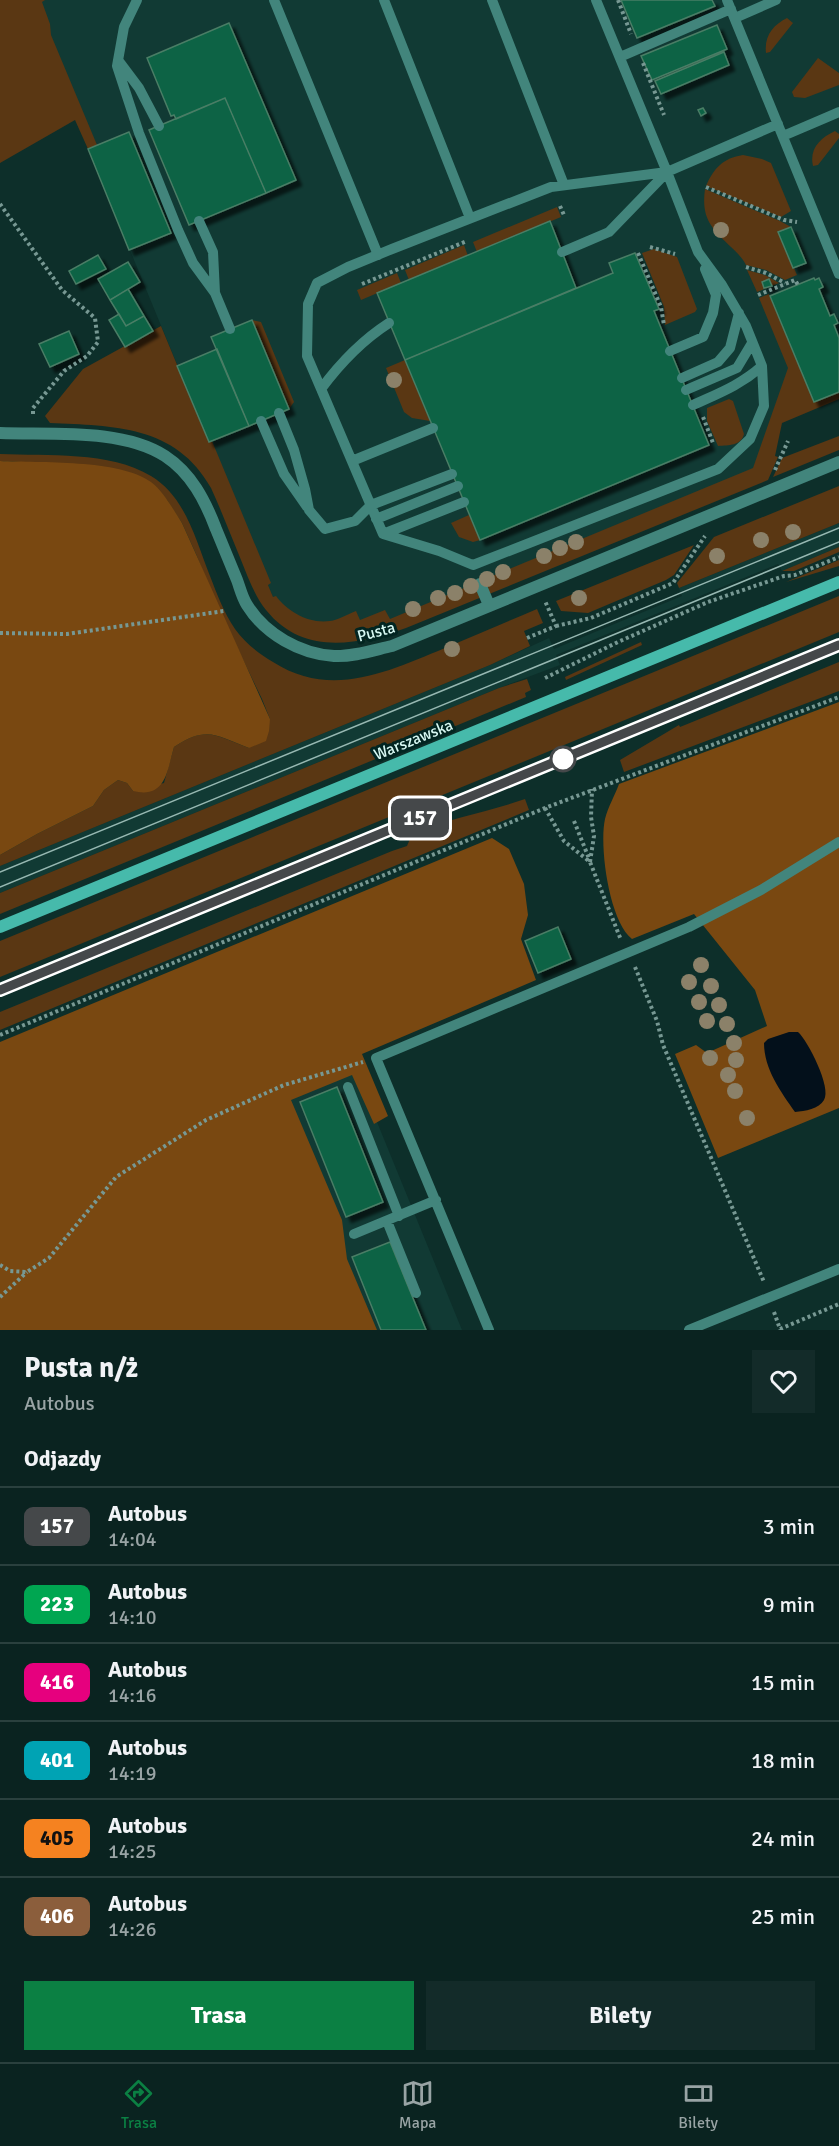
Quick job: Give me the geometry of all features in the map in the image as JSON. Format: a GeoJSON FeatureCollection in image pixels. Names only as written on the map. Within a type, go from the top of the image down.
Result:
{"type":"FeatureCollection","features":[{"type":"Feature","properties":{"kind":"main road","name":"Warszawska"},"geometry":{"type":"LineString","coordinates":[[0,927],[839,582]]}},
{"type":"Feature","properties":{"kind":"main road"},"geometry":{"type":"LineString","coordinates":[[0,990],[839,645]]}},
{"type":"Feature","properties":{"kind":"street","name":"Pusta"},"geometry":{"type":"LineString","coordinates":[[0,433],[110,437],[146,446],[177,464],[198,489],[246,604],[264,626],[284,641],[309,652],[335,656],[363,653],[392,646],[839,462]]}},
{"type":"Feature","properties":{"kind":"street"},"geometry":{"type":"LineString","coordinates":[[480,584],[489,605]]}},
{"type":"Feature","properties":{"kind":"lane"},"geometry":{"type":"LineString","coordinates":[[137,0],[124,27],[117,66],[139,133],[178,230],[193,263],[215,293],[230,329]]}},
{"type":"Feature","properties":{"kind":"lane"},"geometry":{"type":"LineString","coordinates":[[274,0],[378,255]]}},
{"type":"Feature","properties":{"kind":"lane"},"geometry":{"type":"LineString","coordinates":[[384,0],[470,218]]}},
{"type":"Feature","properties":{"kind":"lane"},"geometry":{"type":"LineString","coordinates":[[492,0],[564,185]]}},
{"type":"Feature","properties":{"kind":"lane"},"geometry":{"type":"LineString","coordinates":[[596,0],[716,295],[713,313],[703,337],[670,351]]}},
{"type":"Feature","properties":{"kind":"lane"},"geometry":{"type":"LineString","coordinates":[[620,57],[731,9],[776,0]]}},
{"type":"Feature","properties":{"kind":"lane"},"geometry":{"type":"LineString","coordinates":[[731,9],[783,136],[834,246],[839,274]]}},
{"type":"Feature","properties":{"kind":"lane"},"geometry":{"type":"LineString","coordinates":[[118,59],[139,88],[159,126]]}},
{"type":"Feature","properties":{"kind":"lane"},"geometry":{"type":"LineString","coordinates":[[783,136],[839,112]]}},
{"type":"Feature","properties":{"kind":"lane"},"geometry":{"type":"LineString","coordinates":[[480,584],[472,565],[439,551],[383,534],[307,356],[308,304],[317,283],[378,255],[551,187],[667,172],[778,124]]}},
{"type":"Feature","properties":{"kind":"lane"},"geometry":{"type":"LineString","coordinates":[[562,252],[609,232],[667,172]]}},
{"type":"Feature","properties":{"kind":"lane"},"geometry":{"type":"LineString","coordinates":[[199,221],[213,252],[215,293]]}},
{"type":"Feature","properties":{"kind":"lane"},"geometry":{"type":"LineString","coordinates":[[472,565],[718,469],[750,439],[764,406],[762,366],[738,313],[722,285],[698,252]]}},
{"type":"Feature","properties":{"kind":"lane"},"geometry":{"type":"LineString","coordinates":[[682,378],[718,362],[729,348],[738,313]]}},
{"type":"Feature","properties":{"kind":"lane"},"geometry":{"type":"LineString","coordinates":[[321,389],[349,353],[389,323]]}},
{"type":"Feature","properties":{"kind":"lane"},"geometry":{"type":"LineString","coordinates":[[686,390],[736,368],[753,343]]}},
{"type":"Feature","properties":{"kind":"lane"},"geometry":{"type":"LineString","coordinates":[[696,408],[747,380],[762,366]]}},
{"type":"Feature","properties":{"kind":"lane"},"geometry":{"type":"LineString","coordinates":[[279,413],[294,450],[309,510]]}},
{"type":"Feature","properties":{"kind":"lane"},"geometry":{"type":"LineString","coordinates":[[261,421],[284,474],[325,529],[355,521],[371,505],[452,474]]}},
{"type":"Feature","properties":{"kind":"lane"},"geometry":{"type":"LineString","coordinates":[[352,460],[433,428]]}},
{"type":"Feature","properties":{"kind":"lane"},"geometry":{"type":"LineString","coordinates":[[376,519],[458,486]]}},
{"type":"Feature","properties":{"kind":"lane"},"geometry":{"type":"LineString","coordinates":[[383,534],[464,502]]}},
{"type":"Feature","properties":{"kind":"lane"},"geometry":{"type":"LineString","coordinates":[[489,1330],[376,1058],[627,954],[721,911],[839,842]]}},
{"type":"Feature","properties":{"kind":"lane"},"geometry":{"type":"LineString","coordinates":[[348,1087],[399,1216]]}},
{"type":"Feature","properties":{"kind":"lane"},"geometry":{"type":"LineString","coordinates":[[354,1234],[436,1200]]}},
{"type":"Feature","properties":{"kind":"lane"},"geometry":{"type":"LineString","coordinates":[[387,1221],[416,1293]]}},
{"type":"Feature","properties":{"kind":"lane"},"geometry":{"type":"LineString","coordinates":[[689,1330],[839,1269]]}},
{"type":"Feature","properties":{"kind":"path"},"geometry":{"type":"LineString","coordinates":[[706,187],[784,220],[797,222]]}},
{"type":"Feature","properties":{"kind":"path"},"geometry":{"type":"LineString","coordinates":[[0,204],[62,290],[95,318],[98,342],[87,356],[64,371],[33,408],[32,434]]}},
{"type":"Feature","properties":{"kind":"path"},"geometry":{"type":"LineString","coordinates":[[560,206],[564,215]]}},
{"type":"Feature","properties":{"kind":"path"},"geometry":{"type":"LineString","coordinates":[[362,284],[467,241]]}},
{"type":"Feature","properties":{"kind":"path"},"geometry":{"type":"LineString","coordinates":[[650,247],[675,254]]}},
{"type":"Feature","properties":{"kind":"path"},"geometry":{"type":"LineString","coordinates":[[638,253],[661,307],[664,325]]}},
{"type":"Feature","properties":{"kind":"path"},"geometry":{"type":"LineString","coordinates":[[746,267],[766,273],[786,284]]}},
{"type":"Feature","properties":{"kind":"path"},"geometry":{"type":"LineString","coordinates":[[758,296],[795,280],[798,285]]}},
{"type":"Feature","properties":{"kind":"path"},"geometry":{"type":"LineString","coordinates":[[696,408],[713,443]]}},
{"type":"Feature","properties":{"kind":"path"},"geometry":{"type":"LineString","coordinates":[[527,638],[556,626],[591,618],[673,583],[708,532]]}},
{"type":"Feature","properties":{"kind":"path"},"geometry":{"type":"LineString","coordinates":[[545,678],[708,602],[784,576],[795,575],[839,557]]}},
{"type":"Feature","properties":{"kind":"path"},"geometry":{"type":"LineString","coordinates":[[545,601],[556,626]]}},
{"type":"Feature","properties":{"kind":"path"},"geometry":{"type":"LineString","coordinates":[[0,633],[68,634],[224,611]]}},
{"type":"Feature","properties":{"kind":"path"},"geometry":{"type":"LineString","coordinates":[[0,1035],[592,789],[839,697]]}},
{"type":"Feature","properties":{"kind":"path"},"geometry":{"type":"LineString","coordinates":[[590,862],[594,836],[591,817],[592,789]]}},
{"type":"Feature","properties":{"kind":"path"},"geometry":{"type":"LineString","coordinates":[[545,808],[564,841],[590,862]]}},
{"type":"Feature","properties":{"kind":"path"},"geometry":{"type":"LineString","coordinates":[[574,821],[780,1329],[839,1305]]}},
{"type":"Feature","properties":{"kind":"path"},"geometry":{"type":"LineString","coordinates":[[0,1298],[27,1272],[49,1258],[116,1177],[206,1120],[285,1085],[376,1058]]}},
{"type":"Feature","properties":{"kind":"path"},"geometry":{"type":"LineString","coordinates":[[0,1265],[10,1271],[27,1272]]}},
{"type":"Feature","properties":{"kind":"shaded area"},"geometry":{"type":"Polygon","coordinates":[[[0,0],[45,0],[42,2],[50,24],[51,35],[97,145],[88,149],[75,120],[0,163],[0,0]]]}},
{"type":"Feature","properties":{"kind":"shaded area"},"geometry":{"type":"Polygon","coordinates":[[[27,0],[839,0],[839,392],[783,415],[769,464],[386,622],[310,625],[274,600],[27,0]]]}},
{"type":"Feature","properties":{"kind":"shaded area"},"geometry":{"type":"Polygon","coordinates":[[[787,18],[793,23],[770,52],[766,53],[768,36],[778,24],[787,18]]]}},
{"type":"Feature","properties":{"kind":"shaded area"},"geometry":{"type":"Polygon","coordinates":[[[818,58],[839,73],[839,85],[805,98],[794,97],[792,92],[818,58]]]}},
{"type":"Feature","properties":{"kind":"shaded area"},"geometry":{"type":"Polygon","coordinates":[[[835,131],[839,134],[839,138],[818,165],[813,166],[814,149],[825,137],[835,131]]]}},
{"type":"Feature","properties":{"kind":"shaded area"},"geometry":{"type":"Polygon","coordinates":[[[743,155],[771,163],[791,211],[781,217],[706,186],[720,165],[743,155]]]}},
{"type":"Feature","properties":{"kind":"shaded area"},"geometry":{"type":"Polygon","coordinates":[[[705,189],[791,227],[779,233],[797,275],[785,280],[766,270],[746,265],[709,222],[705,208],[705,189]]]}},
{"type":"Feature","properties":{"kind":"shaded area"},"geometry":{"type":"Polygon","coordinates":[[[557,207],[561,217],[477,252],[473,242],[557,207]]]}},
{"type":"Feature","properties":{"kind":"shaded area"},"geometry":{"type":"Polygon","coordinates":[[[464,245],[468,256],[409,280],[405,270],[464,245]]]}},
{"type":"Feature","properties":{"kind":"shaded area"},"geometry":{"type":"Polygon","coordinates":[[[654,249],[677,257],[697,309],[665,325],[664,307],[642,253],[654,249]]]}},
{"type":"Feature","properties":{"kind":"shaded area"},"geometry":{"type":"Polygon","coordinates":[[[747,270],[765,275],[779,283],[757,292],[747,270]]]}},
{"type":"Feature","properties":{"kind":"shaded area"},"geometry":{"type":"Polygon","coordinates":[[[397,273],[401,283],[361,300],[357,290],[397,273]]]}},
{"type":"Feature","properties":{"kind":"shaded area"},"geometry":{"type":"Polygon","coordinates":[[[769,294],[814,402],[839,392],[839,399],[782,423],[775,456],[778,457],[768,480],[406,628],[369,639],[332,643],[297,635],[281,625],[266,610],[255,592],[211,488],[197,467],[180,452],[141,433],[119,428],[50,423],[45,416],[83,369],[161,326],[271,583],[268,585],[273,597],[276,596],[293,612],[314,621],[333,620],[356,611],[360,620],[385,610],[390,619],[464,588],[465,590],[493,579],[492,576],[753,468],[788,368],[759,298],[769,294]]]}},
{"type":"Feature","properties":{"kind":"shaded area"},"geometry":{"type":"Polygon","coordinates":[[[252,320],[261,322],[294,402],[289,409],[252,320]]]}},
{"type":"Feature","properties":{"kind":"shaded area"},"geometry":{"type":"Polygon","coordinates":[[[405,360],[430,421],[412,418],[404,412],[386,368],[405,360]]]}},
{"type":"Feature","properties":{"kind":"shaded area"},"geometry":{"type":"Polygon","coordinates":[[[729,399],[733,401],[744,434],[737,443],[718,446],[707,421],[707,408],[729,399]]]}},
{"type":"Feature","properties":{"kind":"shaded area"},"geometry":{"type":"Polygon","coordinates":[[[839,436],[839,450],[773,477],[782,458],[839,436]]]}},
{"type":"Feature","properties":{"kind":"shaded area"},"geometry":{"type":"Polygon","coordinates":[[[0,454],[78,456],[117,462],[151,476],[163,485],[181,508],[221,603],[235,629],[257,651],[295,673],[316,679],[359,678],[402,666],[537,609],[543,623],[524,631],[530,646],[490,665],[0,866],[0,855],[93,806],[104,790],[118,780],[127,783],[133,791],[164,783],[174,747],[186,740],[204,734],[212,735],[249,748],[270,719],[219,610],[182,523],[167,500],[83,465],[0,461],[0,454]]]}},
{"type":"Feature","properties":{"kind":"shaded area"},"geometry":{"type":"Polygon","coordinates":[[[0,461],[57,462],[120,469],[137,475],[156,486],[182,523],[270,719],[266,741],[249,748],[212,735],[204,734],[186,740],[174,747],[167,774],[159,787],[152,791],[133,791],[127,783],[118,780],[104,790],[93,806],[0,855],[0,461]]]}},
{"type":"Feature","properties":{"kind":"shaded area"},"geometry":{"type":"Polygon","coordinates":[[[839,486],[839,523],[679,588],[677,583],[714,537],[839,486]]]}},
{"type":"Feature","properties":{"kind":"shaded area"},"geometry":{"type":"Polygon","coordinates":[[[469,515],[480,540],[473,542],[459,537],[451,523],[469,515]]]}},
{"type":"Feature","properties":{"kind":"shaded area"},"geometry":{"type":"Polygon","coordinates":[[[839,523],[839,547],[782,571],[778,564],[556,655],[560,665],[0,893],[0,866],[490,665],[549,638],[554,649],[682,596],[679,588],[839,523]]]}},
{"type":"Feature","properties":{"kind":"shaded area"},"geometry":{"type":"Polygon","coordinates":[[[694,545],[674,575],[588,613],[561,611],[556,601],[694,545]]]}},
{"type":"Feature","properties":{"kind":"shaded area"},"geometry":{"type":"Polygon","coordinates":[[[839,547],[839,552],[794,571],[782,571],[839,547]]]}},
{"type":"Feature","properties":{"kind":"shaded area"},"geometry":{"type":"Polygon","coordinates":[[[839,560],[839,566],[786,582],[839,560]]]}},
{"type":"Feature","properties":{"kind":"shaded area"},"geometry":{"type":"Polygon","coordinates":[[[839,596],[839,632],[0,977],[0,941],[839,596]]]}},
{"type":"Feature","properties":{"kind":"shaded area"},"geometry":{"type":"Polygon","coordinates":[[[641,642],[642,645],[566,680],[565,677],[641,642]]]}},
{"type":"Feature","properties":{"kind":"shaded area"},"geometry":{"type":"Polygon","coordinates":[[[839,662],[839,691],[624,772],[620,760],[679,725],[680,727],[839,662]]]}},
{"type":"Feature","properties":{"kind":"shaded area"},"geometry":{"type":"Polygon","coordinates":[[[527,679],[531,690],[525,693],[526,697],[0,914],[0,893],[499,688],[527,679]]]}},
{"type":"Feature","properties":{"kind":"shaded area"},"geometry":{"type":"Polygon","coordinates":[[[839,702],[839,1108],[718,1158],[675,1054],[696,1045],[707,1053],[767,1026],[755,990],[694,914],[632,939],[624,930],[617,916],[608,882],[603,847],[605,819],[619,784],[839,702]]]}},
{"type":"Feature","properties":{"kind":"shaded area"},"geometry":{"type":"Polygon","coordinates":[[[525,799],[529,810],[0,1030],[0,1012],[407,846],[412,834],[525,799]]]}},
{"type":"Feature","properties":{"kind":"shaded area"},"geometry":{"type":"Polygon","coordinates":[[[492,838],[509,849],[524,884],[528,915],[521,939],[536,980],[362,1054],[388,1116],[374,1124],[352,1075],[291,1100],[342,1220],[347,1259],[377,1330],[0,1330],[0,1042],[492,838]]]}},
{"type":"Feature","properties":{"kind":"shaded area"},"geometry":{"type":"Polygon","coordinates":[[[350,1056],[462,1330],[372,1330],[275,1088],[350,1056]]]}},
{"type":"Feature","properties":{"kind":"water"},"geometry":{"type":"Polygon","coordinates":[[[789,1032],[798,1032],[813,1054],[826,1094],[819,1106],[795,1112],[774,1080],[767,1062],[764,1043],[768,1039],[789,1032]]]}},
{"type":"Feature","properties":{"kind":"building"},"geometry":{"type":"Polygon","coordinates":[[[621,0],[712,0],[715,6],[637,38],[621,0]]]}},
{"type":"Feature","properties":{"kind":"building"},"geometry":{"type":"Polygon","coordinates":[[[229,23],[296,180],[266,193],[225,98],[176,119],[174,115],[171,116],[147,58],[229,23]]]}},
{"type":"Feature","properties":{"kind":"building"},"geometry":{"type":"Polygon","coordinates":[[[717,25],[727,49],[652,80],[641,56],[717,25]]]}},
{"type":"Feature","properties":{"kind":"building"},"geometry":{"type":"Polygon","coordinates":[[[724,52],[729,65],[661,94],[655,81],[724,52]]]}},
{"type":"Feature","properties":{"kind":"building"},"geometry":{"type":"Polygon","coordinates":[[[225,98],[266,193],[189,225],[149,130],[225,98]]]}},
{"type":"Feature","properties":{"kind":"building"},"geometry":{"type":"Polygon","coordinates":[[[703,108],[706,113],[701,116],[698,110],[703,108]]]}},
{"type":"Feature","properties":{"kind":"building"},"geometry":{"type":"Polygon","coordinates":[[[129,132],[171,233],[129,250],[88,149],[129,132]]]}},
{"type":"Feature","properties":{"kind":"building"},"geometry":{"type":"Polygon","coordinates":[[[550,221],[576,288],[405,360],[377,293],[550,221]]]}},
{"type":"Feature","properties":{"kind":"building"},"geometry":{"type":"Polygon","coordinates":[[[791,227],[806,263],[793,268],[778,232],[791,227]]]}},
{"type":"Feature","properties":{"kind":"building"},"geometry":{"type":"Polygon","coordinates":[[[635,253],[659,309],[654,311],[709,445],[480,540],[405,360],[613,273],[609,263],[635,253]]]}},
{"type":"Feature","properties":{"kind":"building"},"geometry":{"type":"Polygon","coordinates":[[[98,255],[106,269],[76,284],[69,271],[98,255]]]}},
{"type":"Feature","properties":{"kind":"building"},"geometry":{"type":"Polygon","coordinates":[[[128,262],[140,282],[110,300],[98,279],[128,262]]]}},
{"type":"Feature","properties":{"kind":"building"},"geometry":{"type":"Polygon","coordinates":[[[814,278],[815,280],[819,278],[823,287],[819,289],[830,316],[834,314],[838,323],[834,325],[839,338],[839,392],[814,402],[770,296],[814,278]]]}},
{"type":"Feature","properties":{"kind":"building"},"geometry":{"type":"Polygon","coordinates":[[[769,279],[772,286],[764,288],[762,282],[769,279]]]}},
{"type":"Feature","properties":{"kind":"building"},"geometry":{"type":"Polygon","coordinates":[[[128,289],[144,316],[126,326],[110,300],[128,289]]]}},
{"type":"Feature","properties":{"kind":"building"},"geometry":{"type":"Polygon","coordinates":[[[119,314],[126,326],[144,316],[153,331],[125,347],[109,320],[119,314]]]}},
{"type":"Feature","properties":{"kind":"building"},"geometry":{"type":"Polygon","coordinates":[[[252,320],[289,409],[249,426],[211,337],[252,320]]]}},
{"type":"Feature","properties":{"kind":"building"},"geometry":{"type":"Polygon","coordinates":[[[69,331],[79,354],[50,367],[39,344],[69,331]]]}},
{"type":"Feature","properties":{"kind":"building"},"geometry":{"type":"Polygon","coordinates":[[[217,349],[249,426],[209,442],[177,366],[217,349]]]}},
{"type":"Feature","properties":{"kind":"building"},"geometry":{"type":"Polygon","coordinates":[[[558,927],[571,959],[538,973],[525,941],[558,927]]]}},
{"type":"Feature","properties":{"kind":"building"},"geometry":{"type":"Polygon","coordinates":[[[337,1087],[383,1202],[346,1217],[300,1102],[337,1087]]]}},
{"type":"Feature","properties":{"kind":"building"},"geometry":{"type":"Polygon","coordinates":[[[390,1242],[426,1330],[381,1330],[352,1257],[390,1242]]]}},
{"type":"Feature","properties":{"kind":"tram line"},"geometry":{"type":"LineString","coordinates":[[0,872],[839,528]]}},
{"type":"Feature","properties":{"kind":"tram line"},"geometry":{"type":"LineString","coordinates":[[0,887],[839,542]]}},
{"type":"Feature","properties":{"kind":"bus line","name":"157"},"geometry":{"type":"LineString","coordinates":[[0,990],[839,645]]}}]}
